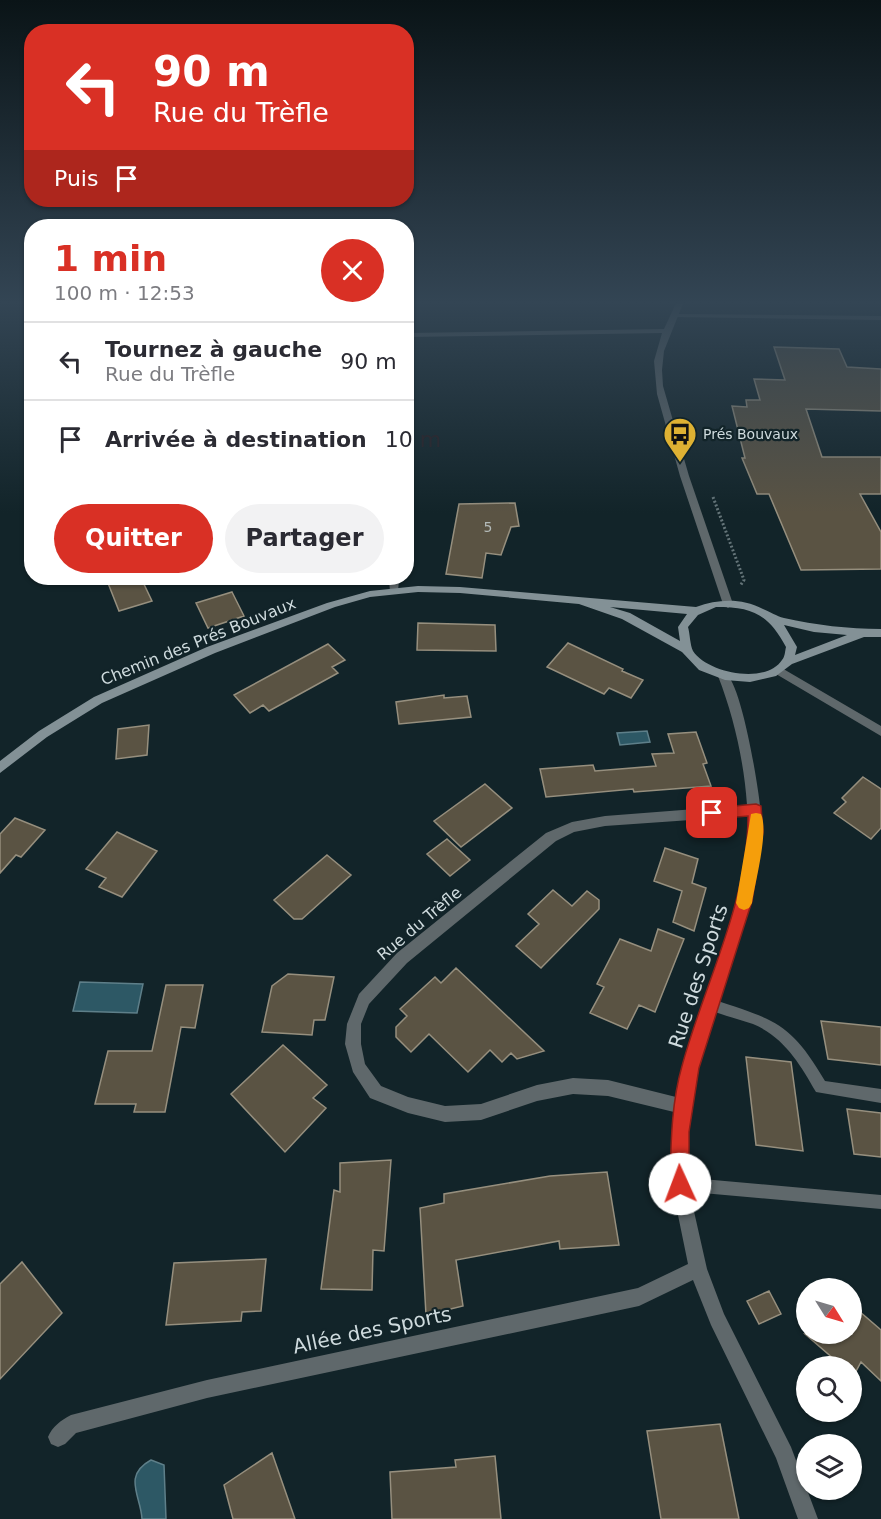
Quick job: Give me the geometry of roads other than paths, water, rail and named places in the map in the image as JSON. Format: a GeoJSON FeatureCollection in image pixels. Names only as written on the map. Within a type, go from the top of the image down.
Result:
{"type":"FeatureCollection","features":[{"type":"Feature","properties":{"kind":"street"},"geometry":{"type":"LineString","coordinates":[[658,372],[662,398],[680,463],[728,604]]}},
{"type":"Feature","properties":{"kind":"street"},"geometry":{"type":"LineString","coordinates":[[394,585],[394,591]]}},
{"type":"Feature","properties":{"kind":"street","name":"Chemin des Prés Bouvaux"},"geometry":{"type":"LineString","coordinates":[[0,768],[43,734],[98,700],[151,675],[260,630],[331,605],[394,591],[460,590],[580,601]]}},
{"type":"Feature","properties":{"kind":"street"},"geometry":{"type":"LineString","coordinates":[[580,601],[697,611]]}},
{"type":"Feature","properties":{"kind":"street"},"geometry":{"type":"LineString","coordinates":[[580,601],[626,616],[688,650]]}},
{"type":"Feature","properties":{"kind":"street"},"geometry":{"type":"LineString","coordinates":[[863,633],[783,667],[768,676],[754,679],[724,676],[699,663],[688,650],[682,636],[687,619],[697,611],[715,604],[752,608],[774,619],[814,628],[881,633]]}},
{"type":"Feature","properties":{"kind":"street"},"geometry":{"type":"LineString","coordinates":[[774,619],[785,632],[791,645],[790,659],[783,667]]}},
{"type":"Feature","properties":{"kind":"street"},"geometry":{"type":"LineString","coordinates":[[783,667],[881,732]]}},
{"type":"Feature","properties":{"kind":"street","name":"Rue des Sports"},"geometry":{"type":"LineString","coordinates":[[724,676],[734,702],[751,777],[756,810],[756,832],[745,901],[690,1068],[682,1106],[680,1184],[698,1269],[717,1319],[784,1454],[808,1519]]}},
{"type":"Feature","properties":{"kind":"street","name":"Rue du Trèfle"},"geometry":{"type":"LineString","coordinates":[[682,1106],[608,1088],[573,1086],[537,1093],[481,1112],[446,1114],[408,1105],[376,1092],[358,1067],[353,1044],[354,1024],[364,999],[402,958],[551,837],[572,827],[605,821],[756,810]]}},
{"type":"Feature","properties":{"kind":"street","name":"Allée des Sports"},"geometry":{"type":"LineString","coordinates":[[58,1437],[71,1425],[207,1389],[639,1297],[698,1269]]}},
{"type":"Feature","properties":{"kind":"lane"},"geometry":{"type":"LineString","coordinates":[[712,1005],[766,1024],[782,1033],[802,1055],[821,1087],[881,1096]]}},
{"type":"Feature","properties":{"kind":"lane"},"geometry":{"type":"LineString","coordinates":[[680,1184],[881,1202]]}},
{"type":"Feature","properties":{"kind":"water"},"geometry":{"type":"Polygon","coordinates":[[[647,731],[650,742],[620,745],[617,733],[647,731]]]}},
{"type":"Feature","properties":{"kind":"water"},"geometry":{"type":"Polygon","coordinates":[[[80,982],[143,984],[137,1013],[73,1011],[80,982]]]}},
{"type":"Feature","properties":{"kind":"water"},"geometry":{"type":"Polygon","coordinates":[[[151,1460],[164,1465],[166,1519],[142,1519],[135,1480],[142,1466],[151,1460]]]}},
{"type":"Feature","properties":{"kind":"place","name":"Prés Bouvaux"},"geometry":{"type":"Point","coordinates":[680,463]}}]}
